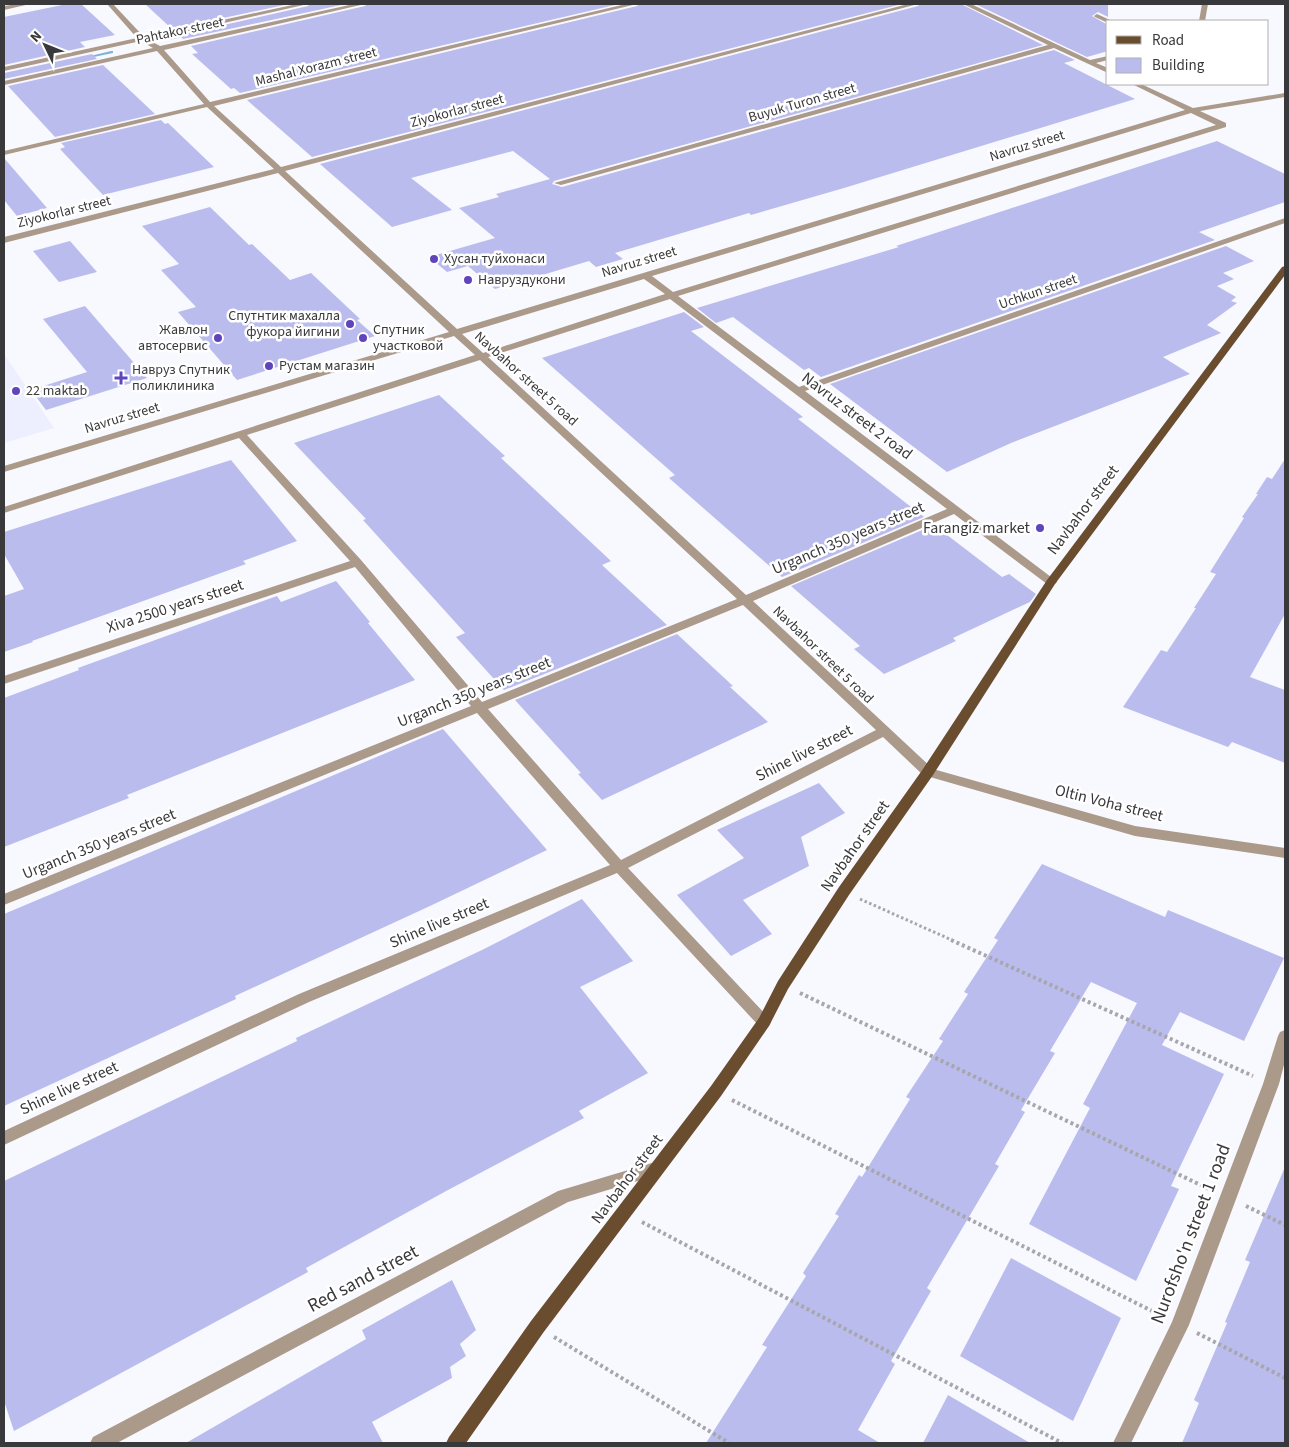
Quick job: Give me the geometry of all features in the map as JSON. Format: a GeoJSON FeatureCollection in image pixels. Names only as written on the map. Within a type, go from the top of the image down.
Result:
{"type":"FeatureCollection","features":[{"type":"Feature","properties":{"kind":"main road","name":"Navbahor street"},"geometry":{"type":"LineString","coordinates":[[456,1443],[537,1327],[716,1091],[764,1022],[783,985],[844,891],[928,772],[1051,582],[1285,270]]}},
{"type":"Feature","properties":{"kind":"street"},"geometry":{"type":"LineString","coordinates":[[4,8],[27,4]]}},
{"type":"Feature","properties":{"kind":"street","name":"Navbahor street 5 road"},"geometry":{"type":"LineString","coordinates":[[110,4],[142,39],[158,48],[210,106],[928,772]]}},
{"type":"Feature","properties":{"kind":"street","name":"Pahtakor street"},"geometry":{"type":"LineString","coordinates":[[4,69],[305,4]]}},
{"type":"Feature","properties":{"kind":"street","name":"Pahtakor street"},"geometry":{"type":"LineString","coordinates":[[4,82],[362,4]]}},
{"type":"Feature","properties":{"kind":"street","name":"Mashal Xorazm street"},"geometry":{"type":"LineString","coordinates":[[4,153],[210,106],[634,4]]}},
{"type":"Feature","properties":{"kind":"street","name":"Ziyokorlar street"},"geometry":{"type":"LineString","coordinates":[[4,240],[281,170],[915,4]]}},
{"type":"Feature","properties":{"kind":"street"},"geometry":{"type":"LineString","coordinates":[[966,4],[1106,70]]}},
{"type":"Feature","properties":{"kind":"street"},"geometry":{"type":"LineString","coordinates":[[1202,20],[1205,4]]}},
{"type":"Feature","properties":{"kind":"street"},"geometry":{"type":"LineString","coordinates":[[1097,16],[1106,20]]}},
{"type":"Feature","properties":{"kind":"street","name":"Buyuk Turon street"},"geometry":{"type":"LineString","coordinates":[[558,183],[1053,46]]}},
{"type":"Feature","properties":{"kind":"street"},"geometry":{"type":"LineString","coordinates":[[1089,62],[1106,58]]}},
{"type":"Feature","properties":{"kind":"street"},"geometry":{"type":"LineString","coordinates":[[4,510],[672,295],[1223,125],[1138,85]]}},
{"type":"Feature","properties":{"kind":"street","name":"Navruz street"},"geometry":{"type":"LineString","coordinates":[[4,469],[1193,110],[1285,95]]}},
{"type":"Feature","properties":{"kind":"street","name":"Uchkun street"},"geometry":{"type":"LineString","coordinates":[[800,390],[1285,220]]}},
{"type":"Feature","properties":{"kind":"street","name":"Navruz street 2 road"},"geometry":{"type":"LineString","coordinates":[[645,274],[1051,582]]}},
{"type":"Feature","properties":{"kind":"street"},"geometry":{"type":"LineString","coordinates":[[240,433],[357,562],[480,708],[619,867],[764,1022]]}},
{"type":"Feature","properties":{"kind":"street","name":"Urganch 350 years street"},"geometry":{"type":"LineString","coordinates":[[4,900],[744,600],[955,510]]}},
{"type":"Feature","properties":{"kind":"street","name":"Xiva 2500 years street"},"geometry":{"type":"LineString","coordinates":[[4,680],[357,562]]}},
{"type":"Feature","properties":{"kind":"street","name":"Shine live street"},"geometry":{"type":"LineString","coordinates":[[4,1138],[304,998],[619,867],[883,732]]}},
{"type":"Feature","properties":{"kind":"street","name":"Oltin Voha street"},"geometry":{"type":"LineString","coordinates":[[928,772],[1135,831],[1285,853]]}},
{"type":"Feature","properties":{"kind":"street","name":"Nurofsho'n street 1 road"},"geometry":{"type":"LineString","coordinates":[[1122,1443],[1180,1325],[1271,1084],[1285,1036]]}},
{"type":"Feature","properties":{"kind":"street","name":"Red sand street"},"geometry":{"type":"LineString","coordinates":[[99,1443],[564,1196],[655,1169]]}},
{"type":"Feature","properties":{"kind":"path"},"geometry":{"type":"LineString","coordinates":[[844,891],[1271,1084]]}},
{"type":"Feature","properties":{"kind":"path"},"geometry":{"type":"LineString","coordinates":[[783,985],[1285,1225]]}},
{"type":"Feature","properties":{"kind":"path"},"geometry":{"type":"LineString","coordinates":[[716,1091],[1285,1378]]}},
{"type":"Feature","properties":{"kind":"path"},"geometry":{"type":"LineString","coordinates":[[623,1212],[1062,1443]]}},
{"type":"Feature","properties":{"kind":"path"},"geometry":{"type":"LineString","coordinates":[[537,1327],[729,1443]]}},
{"type":"Feature","properties":{"kind":"shaded area","name":"22 maktab"},"geometry":{"type":"Polygon","coordinates":[[[4,354],[54,428],[4,443],[4,354]]]}},
{"type":"Feature","properties":{"kind":"building"},"geometry":{"type":"Polygon","coordinates":[[[67,4],[81,4],[115,35],[80,42],[85,47],[4,65],[4,17],[67,4]]]}},
{"type":"Feature","properties":{"kind":"building"},"geometry":{"type":"Polygon","coordinates":[[[145,4],[289,4],[172,29],[145,4]]]}},
{"type":"Feature","properties":{"kind":"building"},"geometry":{"type":"Polygon","coordinates":[[[310,4],[346,4],[183,39],[179,35],[308,6],[310,4]]]}},
{"type":"Feature","properties":{"kind":"building"},"geometry":{"type":"Polygon","coordinates":[[[367,4],[619,4],[240,93],[234,88],[231,89],[192,54],[198,53],[191,46],[367,4]]]}},
{"type":"Feature","properties":{"kind":"building"},"geometry":{"type":"Polygon","coordinates":[[[639,4],[902,4],[312,157],[247,100],[637,6],[639,4]]]}},
{"type":"Feature","properties":{"kind":"building"},"geometry":{"type":"Polygon","coordinates":[[[920,4],[961,4],[1043,45],[554,181],[552,184],[562,187],[1054,50],[1075,60],[1064,63],[1135,99],[844,188],[751,215],[749,213],[615,253],[623,259],[596,267],[589,261],[495,289],[468,266],[447,272],[429,257],[495,238],[459,208],[499,197],[496,194],[550,179],[513,151],[411,178],[452,210],[392,227],[320,164],[920,4]]]}},
{"type":"Feature","properties":{"kind":"building"},"geometry":{"type":"Polygon","coordinates":[[[975,4],[1108,4],[1108,17],[1098,12],[1092,16],[1106,24],[1106,52],[1087,57],[975,4]]]}},
{"type":"Feature","properties":{"kind":"building"},"geometry":{"type":"Polygon","coordinates":[[[92,54],[97,59],[4,79],[4,73],[92,54]]]}},
{"type":"Feature","properties":{"kind":"building"},"geometry":{"type":"Polygon","coordinates":[[[103,65],[155,114],[55,137],[8,86],[103,65]]]}},
{"type":"Feature","properties":{"kind":"building"},"geometry":{"type":"Polygon","coordinates":[[[161,120],[165,124],[168,123],[214,167],[103,195],[60,149],[65,147],[61,143],[161,120]]]}},
{"type":"Feature","properties":{"kind":"building"},"geometry":{"type":"Polygon","coordinates":[[[1217,141],[1285,174],[1285,202],[1199,232],[1215,240],[821,377],[809,368],[804,370],[733,317],[716,323],[697,308],[899,247],[896,246],[1217,141]]]}},
{"type":"Feature","properties":{"kind":"building"},"geometry":{"type":"Polygon","coordinates":[[[4,158],[47,208],[17,216],[4,200],[4,158]]]}},
{"type":"Feature","properties":{"kind":"building"},"geometry":{"type":"Polygon","coordinates":[[[210,207],[249,245],[252,244],[290,280],[311,273],[360,319],[357,320],[375,336],[237,380],[178,312],[196,307],[161,270],[179,264],[142,226],[210,207]]]}},
{"type":"Feature","properties":{"kind":"building"},"geometry":{"type":"Polygon","coordinates":[[[70,241],[97,272],[59,282],[33,251],[70,241]]]}},
{"type":"Feature","properties":{"kind":"building"},"geometry":{"type":"Polygon","coordinates":[[[1226,246],[1254,261],[1223,273],[1234,279],[1217,286],[1236,297],[1231,301],[1237,303],[1207,325],[1221,333],[1163,357],[1190,374],[1011,443],[947,472],[830,384],[1226,246]]]}},
{"type":"Feature","properties":{"kind":"building"},"geometry":{"type":"Polygon","coordinates":[[[85,306],[147,378],[46,410],[31,390],[87,372],[43,319],[85,306]]]}},
{"type":"Feature","properties":{"kind":"building"},"geometry":{"type":"Polygon","coordinates":[[[684,312],[704,327],[691,331],[803,417],[798,419],[924,517],[782,577],[669,478],[675,475],[542,358],[684,312]]]}},
{"type":"Feature","properties":{"kind":"building"},"geometry":{"type":"Polygon","coordinates":[[[439,395],[505,456],[501,458],[611,561],[602,565],[667,625],[504,690],[456,637],[465,633],[363,520],[366,519],[294,443],[439,395]]]}},
{"type":"Feature","properties":{"kind":"building"},"geometry":{"type":"Polygon","coordinates":[[[1285,459],[1285,614],[1250,677],[1285,690],[1285,763],[1232,742],[1228,747],[1123,707],[1161,650],[1167,652],[1196,608],[1194,608],[1216,574],[1210,572],[1244,518],[1242,517],[1267,477],[1272,479],[1285,459]]]}},
{"type":"Feature","properties":{"kind":"building"},"geometry":{"type":"Polygon","coordinates":[[[231,460],[297,541],[243,561],[246,564],[4,652],[4,596],[24,589],[4,554],[4,532],[231,460]]]}},
{"type":"Feature","properties":{"kind":"building"},"geometry":{"type":"Polygon","coordinates":[[[934,525],[1002,577],[1009,574],[1036,594],[1030,602],[953,638],[956,641],[884,674],[854,649],[860,646],[791,586],[934,525]]]}},
{"type":"Feature","properties":{"kind":"building"},"geometry":{"type":"Polygon","coordinates":[[[336,581],[415,680],[127,795],[129,798],[4,847],[4,698],[79,670],[78,668],[277,596],[281,602],[336,581]]]}},
{"type":"Feature","properties":{"kind":"building"},"geometry":{"type":"Polygon","coordinates":[[[677,634],[733,686],[730,687],[768,722],[602,800],[578,774],[581,773],[515,700],[677,634]]]}},
{"type":"Feature","properties":{"kind":"building"},"geometry":{"type":"Polygon","coordinates":[[[443,729],[547,850],[235,996],[236,999],[4,1106],[4,914],[443,729]]]}},
{"type":"Feature","properties":{"kind":"building"},"geometry":{"type":"Polygon","coordinates":[[[819,783],[845,813],[801,837],[809,866],[743,900],[772,934],[731,956],[677,895],[744,858],[717,830],[819,783]]]}},
{"type":"Feature","properties":{"kind":"building"},"geometry":{"type":"Polygon","coordinates":[[[1042,864],[1165,917],[1168,910],[1284,958],[1244,1041],[1180,1012],[1162,1045],[1224,1074],[1171,1186],[1179,1189],[1136,1281],[1029,1224],[1090,1108],[1083,1104],[1137,1003],[1091,982],[1050,1051],[1055,1053],[1021,1110],[1025,1112],[995,1164],[999,1166],[927,1288],[931,1291],[891,1361],[895,1364],[858,1430],[880,1443],[706,1443],[767,1347],[762,1345],[806,1276],[803,1273],[839,1216],[835,1214],[859,1175],[862,1177],[910,1099],[906,1097],[943,1041],[939,1039],[968,994],[964,992],[998,940],[994,938],[1042,864]]]}},
{"type":"Feature","properties":{"kind":"building"},"geometry":{"type":"Polygon","coordinates":[[[582,899],[633,961],[580,987],[648,1073],[579,1111],[584,1118],[448,1190],[306,1268],[308,1272],[14,1431],[4,1401],[4,1181],[297,1041],[296,1038],[484,949],[582,899]]]}},
{"type":"Feature","properties":{"kind":"building"},"geometry":{"type":"Polygon","coordinates":[[[1285,1167],[1285,1443],[1182,1443],[1199,1403],[1194,1400],[1227,1323],[1225,1322],[1250,1262],[1245,1260],[1285,1167]]]}},
{"type":"Feature","properties":{"kind":"building"},"geometry":{"type":"Polygon","coordinates":[[[1011,1258],[1121,1318],[1073,1421],[960,1356],[1011,1258]]]}},
{"type":"Feature","properties":{"kind":"building"},"geometry":{"type":"Polygon","coordinates":[[[452,1280],[476,1330],[460,1344],[466,1356],[450,1367],[452,1378],[372,1422],[383,1443],[186,1443],[366,1339],[362,1330],[452,1280]]]}},
{"type":"Feature","properties":{"kind":"building"},"geometry":{"type":"Polygon","coordinates":[[[948,1395],[1030,1443],[923,1443],[948,1395]]]}},
{"type":"Feature","properties":{"kind":"waterway"},"geometry":{"type":"LineString","coordinates":[[169,39],[190,34]]}},
{"type":"Feature","properties":{"kind":"waterway"},"geometry":{"type":"LineString","coordinates":[[84,58],[111,52]]}},
{"type":"Feature","properties":{"kind":"place","name":"Хусан туйхонаси"},"geometry":{"type":"Point","coordinates":[434,259]}},
{"type":"Feature","properties":{"kind":"place","name":"Навруздукони"},"geometry":{"type":"Point","coordinates":[468,280]}},
{"type":"Feature","properties":{"kind":"place","name":"Спутнтик махалла фукора йигини"},"geometry":{"type":"Point","coordinates":[350,324]}},
{"type":"Feature","properties":{"kind":"place","name":"Жавлон автосервис"},"geometry":{"type":"Point","coordinates":[218,338]}},
{"type":"Feature","properties":{"kind":"place","name":"Спутник участковой"},"geometry":{"type":"Point","coordinates":[363,338]}},
{"type":"Feature","properties":{"kind":"place","name":"Рустам магазин"},"geometry":{"type":"Point","coordinates":[269,366]}},
{"type":"Feature","properties":{"kind":"place","name":"Навруз Спутник поликлиника"},"geometry":{"type":"Point","coordinates":[121,378]}},
{"type":"Feature","properties":{"kind":"place","name":"22 maktab"},"geometry":{"type":"Point","coordinates":[16,391]}},
{"type":"Feature","properties":{"kind":"place","name":"Farangiz market"},"geometry":{"type":"Point","coordinates":[1040,528]}}]}
